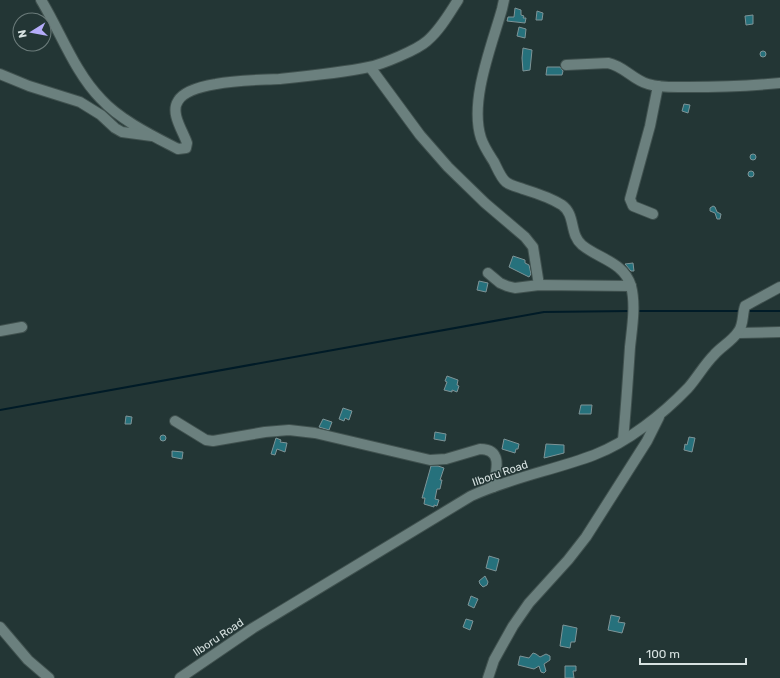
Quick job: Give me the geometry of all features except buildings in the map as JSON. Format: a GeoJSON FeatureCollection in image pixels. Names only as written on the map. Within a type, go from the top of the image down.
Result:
{"type":"FeatureCollection","features":[{"type":"Feature","properties":{"kind":"street"},"geometry":{"type":"LineString","coordinates":[[41,0],[85,78],[101,99],[129,121],[178,149],[186,148],[187,144],[176,116],[176,102],[190,92],[204,87],[227,83],[287,78],[370,67],[402,56],[427,42],[458,0]]}},
{"type":"Feature","properties":{"kind":"street"},"geometry":{"type":"LineString","coordinates":[[504,0],[482,75],[478,107],[481,138],[507,183],[540,194],[562,205],[568,210],[577,239],[581,244],[616,264],[625,274],[631,286],[633,311],[624,440]]}},
{"type":"Feature","properties":{"kind":"street"},"geometry":{"type":"LineString","coordinates":[[566,65],[608,63],[619,66],[639,80],[658,86],[726,87],[780,83]]}},
{"type":"Feature","properties":{"kind":"street"},"geometry":{"type":"LineString","coordinates":[[370,67],[420,135],[448,167],[485,203],[525,237],[533,247],[539,285]]}},
{"type":"Feature","properties":{"kind":"street"},"geometry":{"type":"LineString","coordinates":[[0,74],[29,86],[80,102],[101,115],[115,128],[122,132],[154,136]]}},
{"type":"Feature","properties":{"kind":"street"},"geometry":{"type":"LineString","coordinates":[[652,214],[633,206],[630,199],[650,126],[658,86]]}},
{"type":"Feature","properties":{"kind":"street"},"geometry":{"type":"LineString","coordinates":[[488,273],[500,283],[515,288],[539,285],[631,286]]}},
{"type":"Feature","properties":{"kind":"street","name":"Ilboru Road"},"geometry":{"type":"LineString","coordinates":[[180,678],[249,630],[453,506],[492,487],[597,454],[624,440],[662,412],[688,388],[713,356],[738,333],[746,306],[780,286]]}},
{"type":"Feature","properties":{"kind":"street"},"geometry":{"type":"LineString","coordinates":[[0,331],[22,327]]}},
{"type":"Feature","properties":{"kind":"street"},"geometry":{"type":"LineString","coordinates":[[738,333],[780,332]]}},
{"type":"Feature","properties":{"kind":"street"},"geometry":{"type":"LineString","coordinates":[[488,678],[494,660],[513,626],[529,603],[568,560],[586,537],[647,441],[662,412]]}},
{"type":"Feature","properties":{"kind":"street"},"geometry":{"type":"LineString","coordinates":[[175,422],[206,440],[213,441],[265,432],[289,430],[315,433],[430,460],[446,460],[480,449],[485,449],[490,451],[496,460],[497,467],[492,487]]}},
{"type":"Feature","properties":{"kind":"street"},"geometry":{"type":"LineString","coordinates":[[0,627],[28,660],[49,678]]}},
{"type":"Feature","properties":{"kind":"waterway"},"geometry":{"type":"LineString","coordinates":[[0,410],[544,312],[630,311]]}},
{"type":"Feature","properties":{"kind":"waterway"},"geometry":{"type":"LineString","coordinates":[[636,311],[740,311]]}},
{"type":"Feature","properties":{"kind":"waterway"},"geometry":{"type":"LineString","coordinates":[[746,311],[780,311]]}}]}
